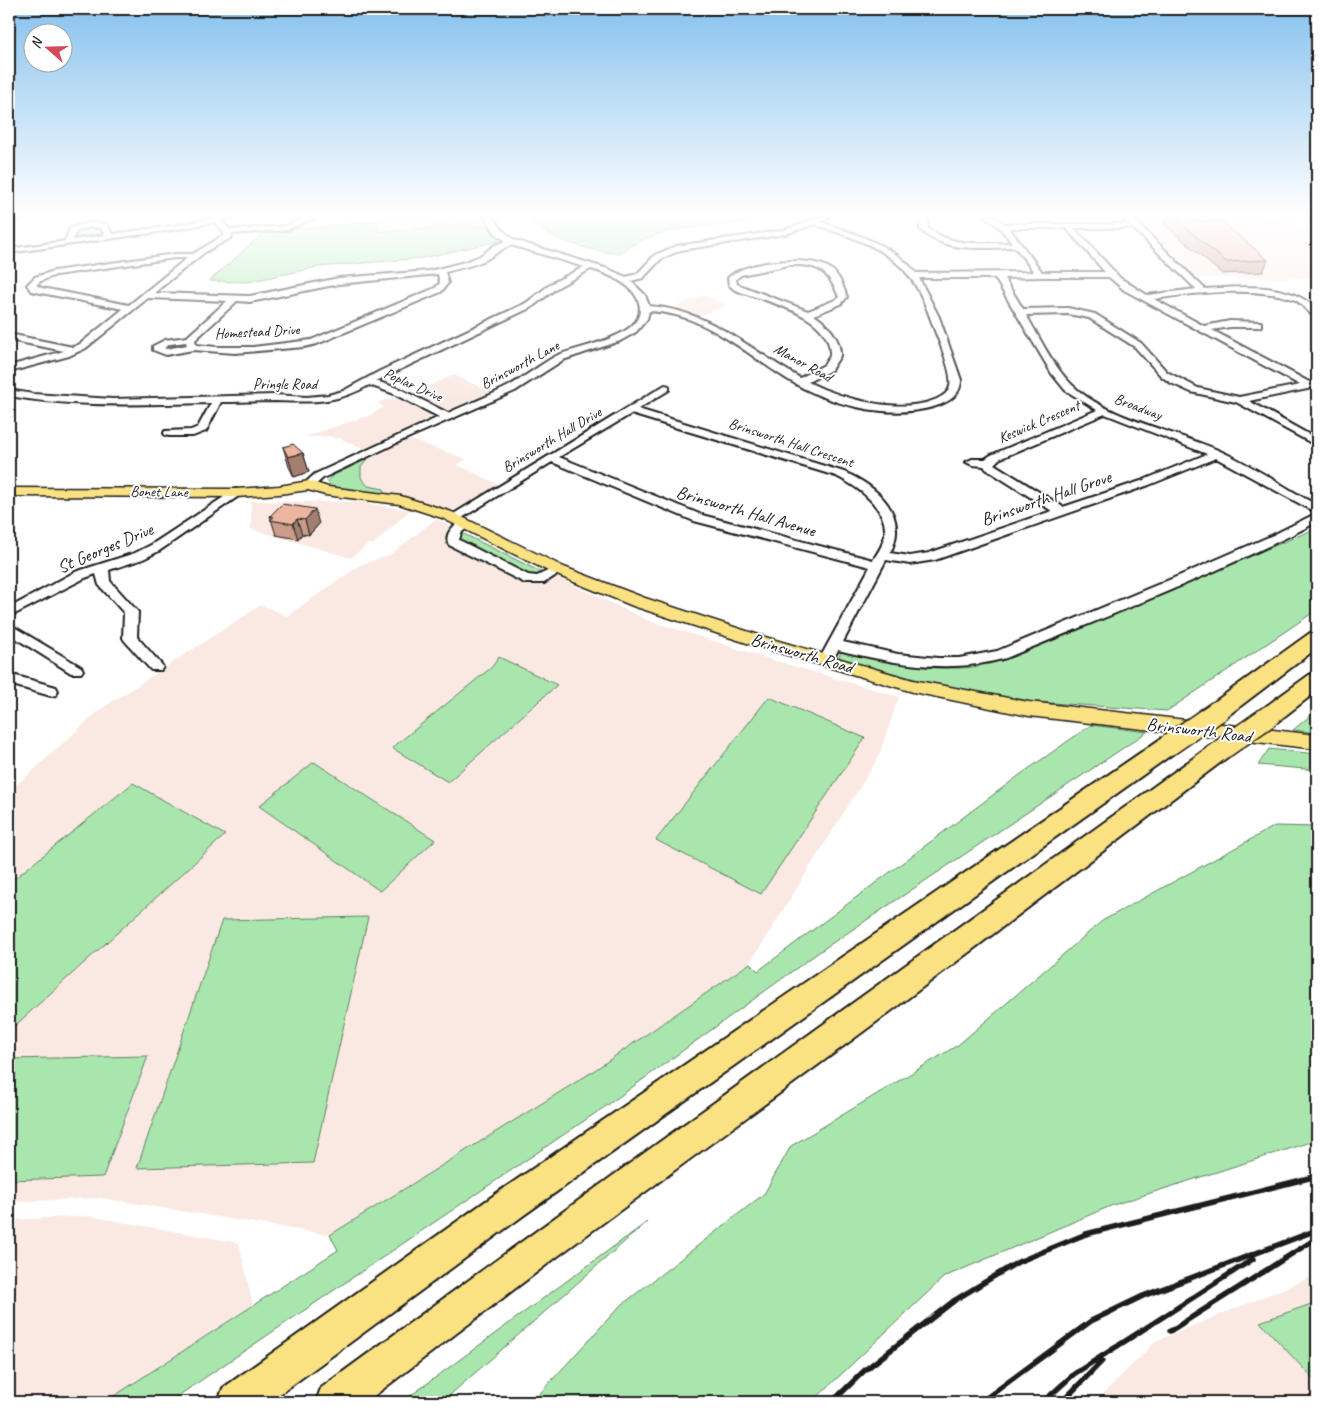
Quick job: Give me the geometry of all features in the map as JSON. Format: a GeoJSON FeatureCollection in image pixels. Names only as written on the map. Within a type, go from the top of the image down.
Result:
{"type":"FeatureCollection","features":[{"type":"Feature","properties":{"kind":"highway"},"geometry":{"type":"LineString","coordinates":[[237,1402],[520,1197],[1218,711],[1317,638]]}},
{"type":"Feature","properties":{"kind":"highway"},"geometry":{"type":"LineString","coordinates":[[335,1402],[546,1244],[869,1010],[1317,680]]}},
{"type":"Feature","properties":{"kind":"main road","name":"Bonet Lane"},"geometry":{"type":"LineString","coordinates":[[9,492],[236,493],[309,486]]}},
{"type":"Feature","properties":{"kind":"main road","name":"Brinsworth Road"},"geometry":{"type":"LineString","coordinates":[[309,486],[325,491],[401,500],[459,521],[558,570],[639,602],[831,652],[913,686],[1029,709],[1317,742]]}},
{"type":"Feature","properties":{"kind":"street"},"geometry":{"type":"LineString","coordinates":[[35,282],[31,286],[34,289],[131,308]]}},
{"type":"Feature","properties":{"kind":"street"},"geometry":{"type":"LineString","coordinates":[[9,369],[75,350],[90,341],[163,282]]}},
{"type":"Feature","properties":{"kind":"street"},"geometry":{"type":"LineString","coordinates":[[147,295],[234,299],[258,298],[335,282]]}},
{"type":"Feature","properties":{"kind":"street","name":"Homestead Drive"},"geometry":{"type":"LineString","coordinates":[[234,299],[192,343],[208,350],[300,346],[314,342],[438,290],[445,282]]}},
{"type":"Feature","properties":{"kind":"street","name":"Pringle Road"},"geometry":{"type":"LineString","coordinates":[[9,393],[22,396],[113,402],[218,399],[318,400],[347,393],[367,381],[529,305],[561,282]]}},
{"type":"Feature","properties":{"kind":"street"},"geometry":{"type":"LineString","coordinates":[[627,282],[640,294],[645,308]]}},
{"type":"Feature","properties":{"kind":"street"},"geometry":{"type":"LineString","coordinates":[[732,282],[738,288],[806,315],[817,321],[828,332],[835,345],[837,355],[826,369],[800,382]]}},
{"type":"Feature","properties":{"kind":"street"},"geometry":{"type":"LineString","coordinates":[[806,315],[838,302],[843,297],[836,282]]}},
{"type":"Feature","properties":{"kind":"street","name":"Manor Road"},"geometry":{"type":"LineString","coordinates":[[645,308],[670,311],[706,323],[800,382],[839,398],[862,404],[890,407],[923,406],[949,396],[954,391],[956,380],[924,293],[917,282]]}},
{"type":"Feature","properties":{"kind":"street","name":"Broadway"},"geometry":{"type":"LineString","coordinates":[[1002,282],[1062,381],[1069,388],[1104,410],[1217,454],[1317,510]]}},
{"type":"Feature","properties":{"kind":"street"},"geometry":{"type":"LineString","coordinates":[[1120,282],[1127,288],[1202,329],[1313,385]]}},
{"type":"Feature","properties":{"kind":"street"},"geometry":{"type":"LineString","coordinates":[[1193,282],[1203,292]]}},
{"type":"Feature","properties":{"kind":"street"},"geometry":{"type":"LineString","coordinates":[[1145,298],[1174,293],[1266,291],[1300,299],[1317,316]]}},
{"type":"Feature","properties":{"kind":"street","name":"Brinsworth Lane"},"geometry":{"type":"LineString","coordinates":[[309,486],[320,476],[446,416],[511,389],[560,358],[626,334],[642,319],[645,308]]}},
{"type":"Feature","properties":{"kind":"street"},"geometry":{"type":"LineString","coordinates":[[1021,312],[1068,311],[1092,316],[1138,344],[1164,374],[1175,381],[1195,390],[1239,400],[1317,443]]}},
{"type":"Feature","properties":{"kind":"street"},"geometry":{"type":"LineString","coordinates":[[1202,329],[1230,324],[1259,324]]}},
{"type":"Feature","properties":{"kind":"street"},"geometry":{"type":"LineString","coordinates":[[9,337],[75,350]]}},
{"type":"Feature","properties":{"kind":"street","name":"Poplar Drive"},"geometry":{"type":"LineString","coordinates":[[367,381],[396,391],[446,416]]}},
{"type":"Feature","properties":{"kind":"street"},"geometry":{"type":"LineString","coordinates":[[1239,400],[1313,385]]}},
{"type":"Feature","properties":{"kind":"street","name":"Brinsworth Hall Drive"},"geometry":{"type":"LineString","coordinates":[[459,521],[551,458],[665,388]]}},
{"type":"Feature","properties":{"kind":"street"},"geometry":{"type":"LineString","coordinates":[[9,404],[22,396]]}},
{"type":"Feature","properties":{"kind":"street"},"geometry":{"type":"LineString","coordinates":[[169,433],[193,433],[202,429],[218,399]]}},
{"type":"Feature","properties":{"kind":"street","name":"Brinsworth Hall Crescent"},"geometry":{"type":"LineString","coordinates":[[630,410],[850,478],[880,501],[887,512],[891,531],[890,540],[831,652]]}},
{"type":"Feature","properties":{"kind":"street","name":"Keswick Crescent"},"geometry":{"type":"LineString","coordinates":[[988,464],[995,457],[1104,410]]}},
{"type":"Feature","properties":{"kind":"street","name":"Brinsworth Hall Grove"},"geometry":{"type":"LineString","coordinates":[[880,561],[932,557],[1145,483],[1217,454]]}},
{"type":"Feature","properties":{"kind":"street","name":"Brinsworth Hall Avenue"},"geometry":{"type":"LineString","coordinates":[[551,458],[698,518],[880,561]]}},
{"type":"Feature","properties":{"kind":"street","name":"Keswick Crescent"},"geometry":{"type":"LineString","coordinates":[[972,462],[988,464],[1060,511]]}},
{"type":"Feature","properties":{"kind":"street","name":"St Georges Drive"},"geometry":{"type":"LineString","coordinates":[[9,613],[76,577],[139,556],[155,548],[236,493]]}},
{"type":"Feature","properties":{"kind":"street","name":"Brinsworth Road"},"geometry":{"type":"LineString","coordinates":[[831,652],[925,662],[979,661],[1001,655],[1186,578],[1277,538],[1317,517]]}},
{"type":"Feature","properties":{"kind":"street"},"geometry":{"type":"LineString","coordinates":[[459,521],[453,535],[453,542],[525,580],[539,580],[558,570]]}},
{"type":"Feature","properties":{"kind":"street"},"geometry":{"type":"LineString","coordinates":[[102,568],[104,582],[131,612],[130,638],[156,667]]}},
{"type":"Feature","properties":{"kind":"street"},"geometry":{"type":"LineString","coordinates":[[9,628],[76,670]]}},
{"type":"Feature","properties":{"kind":"street"},"geometry":{"type":"LineString","coordinates":[[9,679],[51,691]]}},
{"type":"Feature","properties":{"kind":"shaded area"},"geometry":{"type":"Polygon","coordinates":[[[703,295],[727,305],[699,316],[670,309],[703,295]]]}},
{"type":"Feature","properties":{"kind":"shaded area"},"geometry":{"type":"Polygon","coordinates":[[[454,375],[492,393],[452,409],[438,408],[411,394],[454,375]]]}},
{"type":"Feature","properties":{"kind":"shaded area"},"geometry":{"type":"Polygon","coordinates":[[[401,397],[428,411],[430,413],[430,420],[366,451],[340,438],[336,439],[330,436],[305,437],[370,415],[384,407],[377,403],[401,397]]]}},
{"type":"Feature","properties":{"kind":"shaded area"},"geometry":{"type":"Polygon","coordinates":[[[409,439],[466,459],[457,465],[498,484],[457,509],[449,510],[381,494],[383,489],[368,486],[361,478],[361,467],[368,459],[409,439]]]}},
{"type":"Feature","properties":{"kind":"shaded area"},"geometry":{"type":"Polygon","coordinates":[[[251,501],[359,502],[410,510],[373,545],[369,543],[351,558],[251,529],[251,501]]]}},
{"type":"Feature","properties":{"kind":"shaded area"},"geometry":{"type":"Polygon","coordinates":[[[436,519],[450,526],[445,536],[454,550],[531,584],[546,583],[557,577],[647,620],[769,659],[899,697],[878,758],[750,963],[589,1074],[330,1235],[101,1198],[9,1202],[9,792],[101,709],[261,605],[287,616],[360,565],[390,555],[436,519]]]}},
{"type":"Feature","properties":{"kind":"shaded area"},"geometry":{"type":"Polygon","coordinates":[[[89,1216],[239,1243],[253,1305],[105,1402],[9,1402],[9,1220],[89,1216]]]}},
{"type":"Feature","properties":{"kind":"shaded area"},"geometry":{"type":"Polygon","coordinates":[[[1317,1275],[1317,1402],[1095,1402],[1156,1341],[1317,1275]]]}},
{"type":"Feature","properties":{"kind":"green space"},"geometry":{"type":"Polygon","coordinates":[[[368,459],[361,467],[361,478],[368,486],[384,489],[384,492],[381,494],[332,488],[327,481],[332,476],[368,459]]]}},
{"type":"Feature","properties":{"kind":"green space"},"geometry":{"type":"Polygon","coordinates":[[[1317,528],[1317,610],[1167,711],[1009,700],[940,686],[842,659],[839,656],[841,652],[846,651],[902,664],[944,668],[980,666],[1001,661],[1317,528]]]}},
{"type":"Feature","properties":{"kind":"green space"},"geometry":{"type":"Polygon","coordinates":[[[462,533],[543,573],[536,576],[527,576],[460,543],[457,538],[462,533]]]}},
{"type":"Feature","properties":{"kind":"green space"},"geometry":{"type":"Polygon","coordinates":[[[499,657],[557,685],[448,782],[392,748],[492,667],[499,657]]]}},
{"type":"Feature","properties":{"kind":"green space"},"geometry":{"type":"Polygon","coordinates":[[[769,697],[865,738],[761,894],[656,840],[769,697]]]}},
{"type":"Feature","properties":{"kind":"green space"},"geometry":{"type":"Polygon","coordinates":[[[1317,710],[1317,733],[1293,730],[1317,710]]]}},
{"type":"Feature","properties":{"kind":"green space"},"geometry":{"type":"Polygon","coordinates":[[[1091,725],[1147,732],[819,952],[609,1104],[169,1402],[105,1402],[338,1250],[330,1235],[589,1074],[750,963],[758,971],[1021,774],[1091,725]]]}},
{"type":"Feature","properties":{"kind":"green space"},"geometry":{"type":"Polygon","coordinates":[[[1269,749],[1317,754],[1317,770],[1258,765],[1269,749]]]}},
{"type":"Feature","properties":{"kind":"green space"},"geometry":{"type":"Polygon","coordinates":[[[314,762],[435,840],[380,891],[259,806],[314,762]]]}},
{"type":"Feature","properties":{"kind":"green space"},"geometry":{"type":"Polygon","coordinates":[[[133,783],[225,835],[9,1031],[9,883],[133,783]]]}},
{"type":"Feature","properties":{"kind":"green space"},"geometry":{"type":"Polygon","coordinates":[[[1275,826],[1317,827],[1317,1140],[1113,1205],[944,1277],[812,1402],[532,1402],[619,1307],[764,1194],[791,1146],[958,1045],[1102,921],[1275,826]]]}},
{"type":"Feature","properties":{"kind":"green space"},"geometry":{"type":"Polygon","coordinates":[[[368,917],[313,1163],[137,1168],[222,920],[368,917]]]}},
{"type":"Feature","properties":{"kind":"green space"},"geometry":{"type":"Polygon","coordinates":[[[148,1056],[103,1177],[9,1180],[9,1059],[148,1056]]]}},
{"type":"Feature","properties":{"kind":"green space"},"geometry":{"type":"Polygon","coordinates":[[[647,1222],[442,1402],[402,1402],[647,1222]]]}},
{"type":"Feature","properties":{"kind":"green space"},"geometry":{"type":"Polygon","coordinates":[[[1317,1302],[1317,1383],[1260,1322],[1317,1302]]]}},
{"type":"Feature","properties":{"kind":"building"},"geometry":{"type":"Polygon","coordinates":[[[293,444],[303,453],[288,457],[283,447],[293,444]]]}},
{"type":"Feature","properties":{"kind":"building"},"geometry":{"type":"Polygon","coordinates":[[[282,504],[315,509],[305,520],[297,519],[293,524],[270,520],[274,517],[270,516],[282,504]]]}},
{"type":"Feature","properties":{"kind":"railway"},"geometry":{"type":"LineString","coordinates":[[832,1402],[865,1370],[955,1300],[1018,1262],[1086,1234],[1317,1176]]}},
{"type":"Feature","properties":{"kind":"railway"},"geometry":{"type":"LineString","coordinates":[[981,1402],[1091,1321],[1143,1296],[1317,1230]]}},
{"type":"Feature","properties":{"kind":"railway"},"geometry":{"type":"LineString","coordinates":[[1170,1331],[1317,1238]]}},
{"type":"Feature","properties":{"kind":"railway"},"geometry":{"type":"LineString","coordinates":[[1043,1402],[1074,1374],[1253,1259]]}},
{"type":"Feature","properties":{"kind":"railway"},"geometry":{"type":"LineString","coordinates":[[1062,1402],[1102,1361]]}}]}
